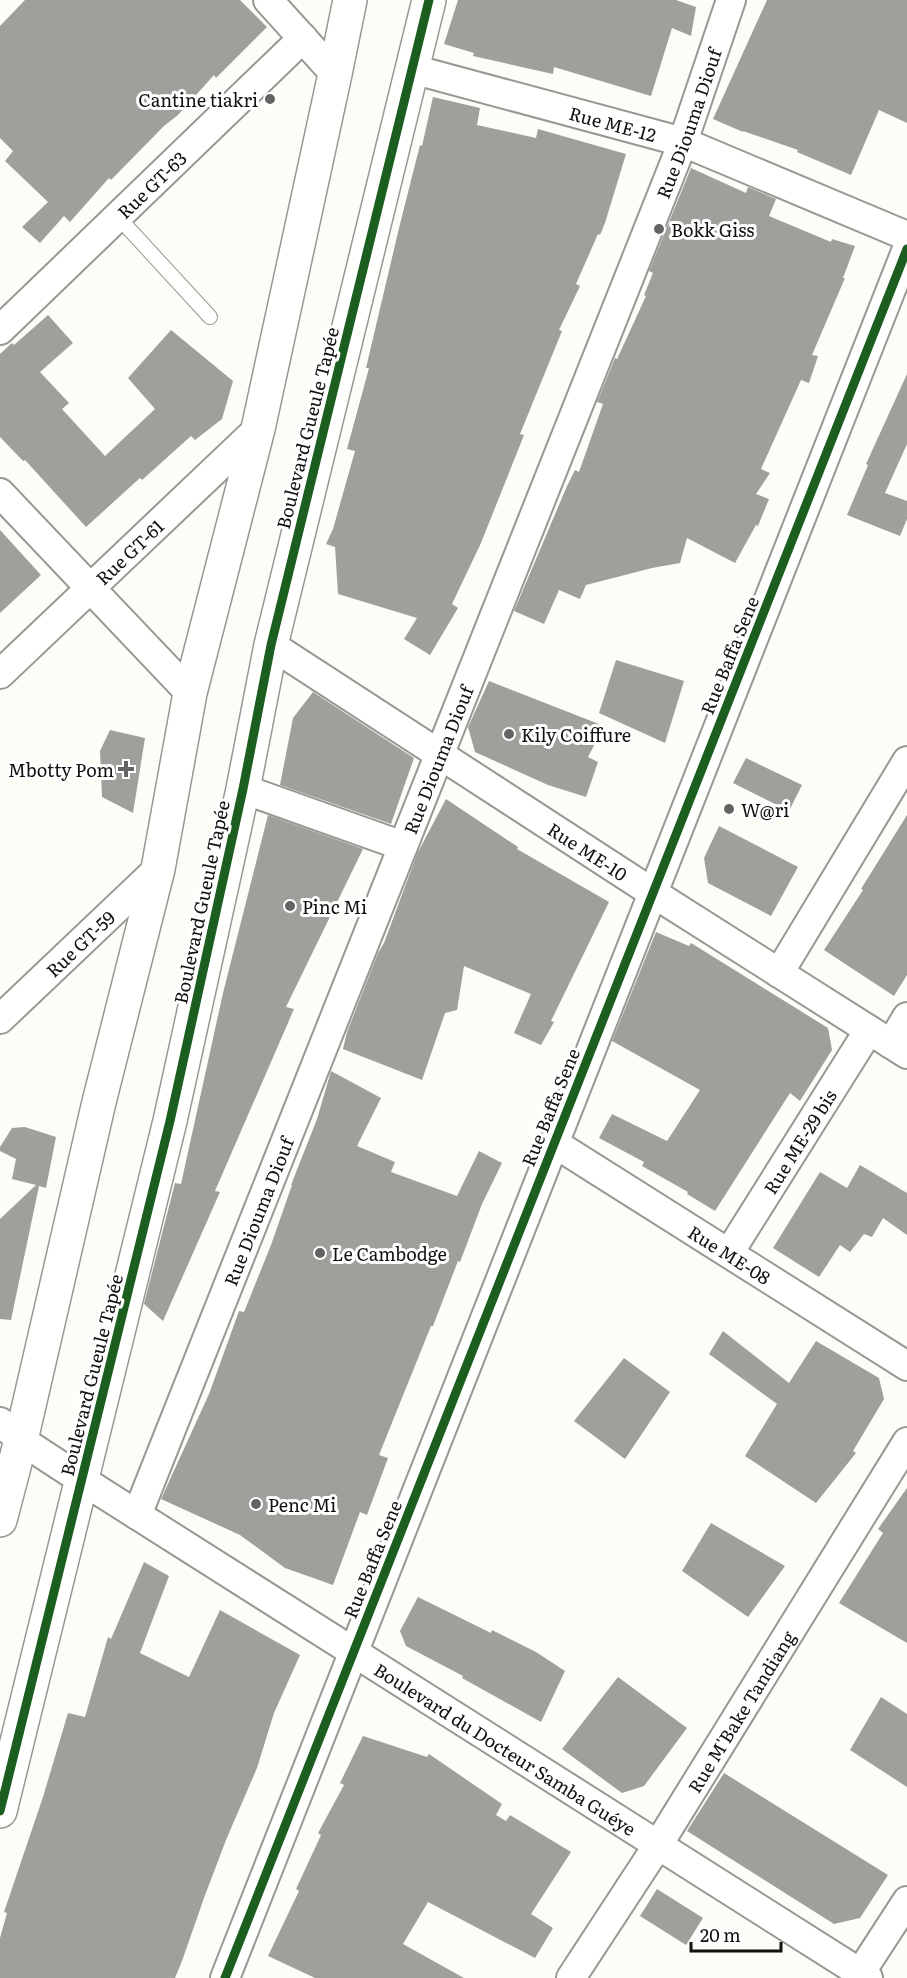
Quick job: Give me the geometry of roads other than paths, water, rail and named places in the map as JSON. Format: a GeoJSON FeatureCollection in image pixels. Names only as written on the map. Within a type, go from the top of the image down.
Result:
{"type":"FeatureCollection","features":[{"type":"Feature","properties":{"kind":"street"},"geometry":{"type":"LineString","coordinates":[[268,0],[335,74]]}},
{"type":"Feature","properties":{"kind":"street"},"geometry":{"type":"LineString","coordinates":[[0,1520],[11,1431],[99,1102],[158,869],[190,693],[258,429],[350,0]]}},
{"type":"Feature","properties":{"kind":"street","name":"Boulevard Gueule Tapée"},"geometry":{"type":"LineString","coordinates":[[0,1811],[170,1121],[243,789],[271,645],[429,0]]}},
{"type":"Feature","properties":{"kind":"street","name":"Rue Diouma Diouf"},"geometry":{"type":"LineString","coordinates":[[137,1515],[682,142],[730,0]]}},
{"type":"Feature","properties":{"kind":"street","name":"Rue GT-63"},"geometry":{"type":"LineString","coordinates":[[0,330],[303,38]]}},
{"type":"Feature","properties":{"kind":"street","name":"Rue ME-12"},"geometry":{"type":"LineString","coordinates":[[412,69],[682,142],[907,236]]}},
{"type":"Feature","properties":{"kind":"street","name":"Rue Baffa Sene"},"geometry":{"type":"LineString","coordinates":[[225,1978],[907,249]]}},
{"type":"Feature","properties":{"kind":"street","name":"Rue GT-61"},"geometry":{"type":"LineString","coordinates":[[0,674],[258,429]]}},
{"type":"Feature","properties":{"kind":"street"},"geometry":{"type":"LineString","coordinates":[[0,493],[190,693]]}},
{"type":"Feature","properties":{"kind":"street","name":"Rue ME-10"},"geometry":{"type":"LineString","coordinates":[[271,645],[889,1043]]}},
{"type":"Feature","properties":{"kind":"street"},"geometry":{"type":"LineString","coordinates":[[779,973],[907,761]]}},
{"type":"Feature","properties":{"kind":"street"},"geometry":{"type":"LineString","coordinates":[[243,789],[403,846]]}},
{"type":"Feature","properties":{"kind":"street","name":"Rue GT-59"},"geometry":{"type":"LineString","coordinates":[[0,1019],[158,869]]}},
{"type":"Feature","properties":{"kind":"street","name":"Rue ME-29 bis"},"geometry":{"type":"LineString","coordinates":[[729,1253],[907,1017]]}},
{"type":"Feature","properties":{"kind":"street","name":"Rue ME-08"},"geometry":{"type":"LineString","coordinates":[[554,1143],[907,1366]]}},
{"type":"Feature","properties":{"kind":"street","name":"Boulevard du Docteur Samba Guéye"},"geometry":{"type":"LineString","coordinates":[[11,1431],[82,1480],[862,1976]]}},
{"type":"Feature","properties":{"kind":"street","name":"Rue M'Bake Tandiang"},"geometry":{"type":"LineString","coordinates":[[571,1978],[658,1845],[907,1442]]}},
{"type":"Feature","properties":{"kind":"street"},"geometry":{"type":"LineString","coordinates":[[862,1976],[907,1901]]}},
{"type":"Feature","properties":{"kind":"lane"},"geometry":{"type":"LineString","coordinates":[[118,217],[210,317]]}},
{"type":"Feature","properties":{"kind":"place","name":"Cantine tiakri"},"geometry":{"type":"Point","coordinates":[270,99]}},
{"type":"Feature","properties":{"kind":"place","name":"Bokk Giss"},"geometry":{"type":"Point","coordinates":[659,229]}},
{"type":"Feature","properties":{"kind":"place","name":"Kily Coiffure"},"geometry":{"type":"Point","coordinates":[509,734]}},
{"type":"Feature","properties":{"kind":"place","name":"Mbotty Pom"},"geometry":{"type":"Point","coordinates":[126,769]}},
{"type":"Feature","properties":{"kind":"place","name":"W@ri"},"geometry":{"type":"Point","coordinates":[729,809]}},
{"type":"Feature","properties":{"kind":"place","name":"Pinc Mi"},"geometry":{"type":"Point","coordinates":[290,906]}},
{"type":"Feature","properties":{"kind":"place","name":"Le Cambodge"},"geometry":{"type":"Point","coordinates":[320,1253]}},
{"type":"Feature","properties":{"kind":"place","name":"Penc Mi"},"geometry":{"type":"Point","coordinates":[256,1504]}}]}
